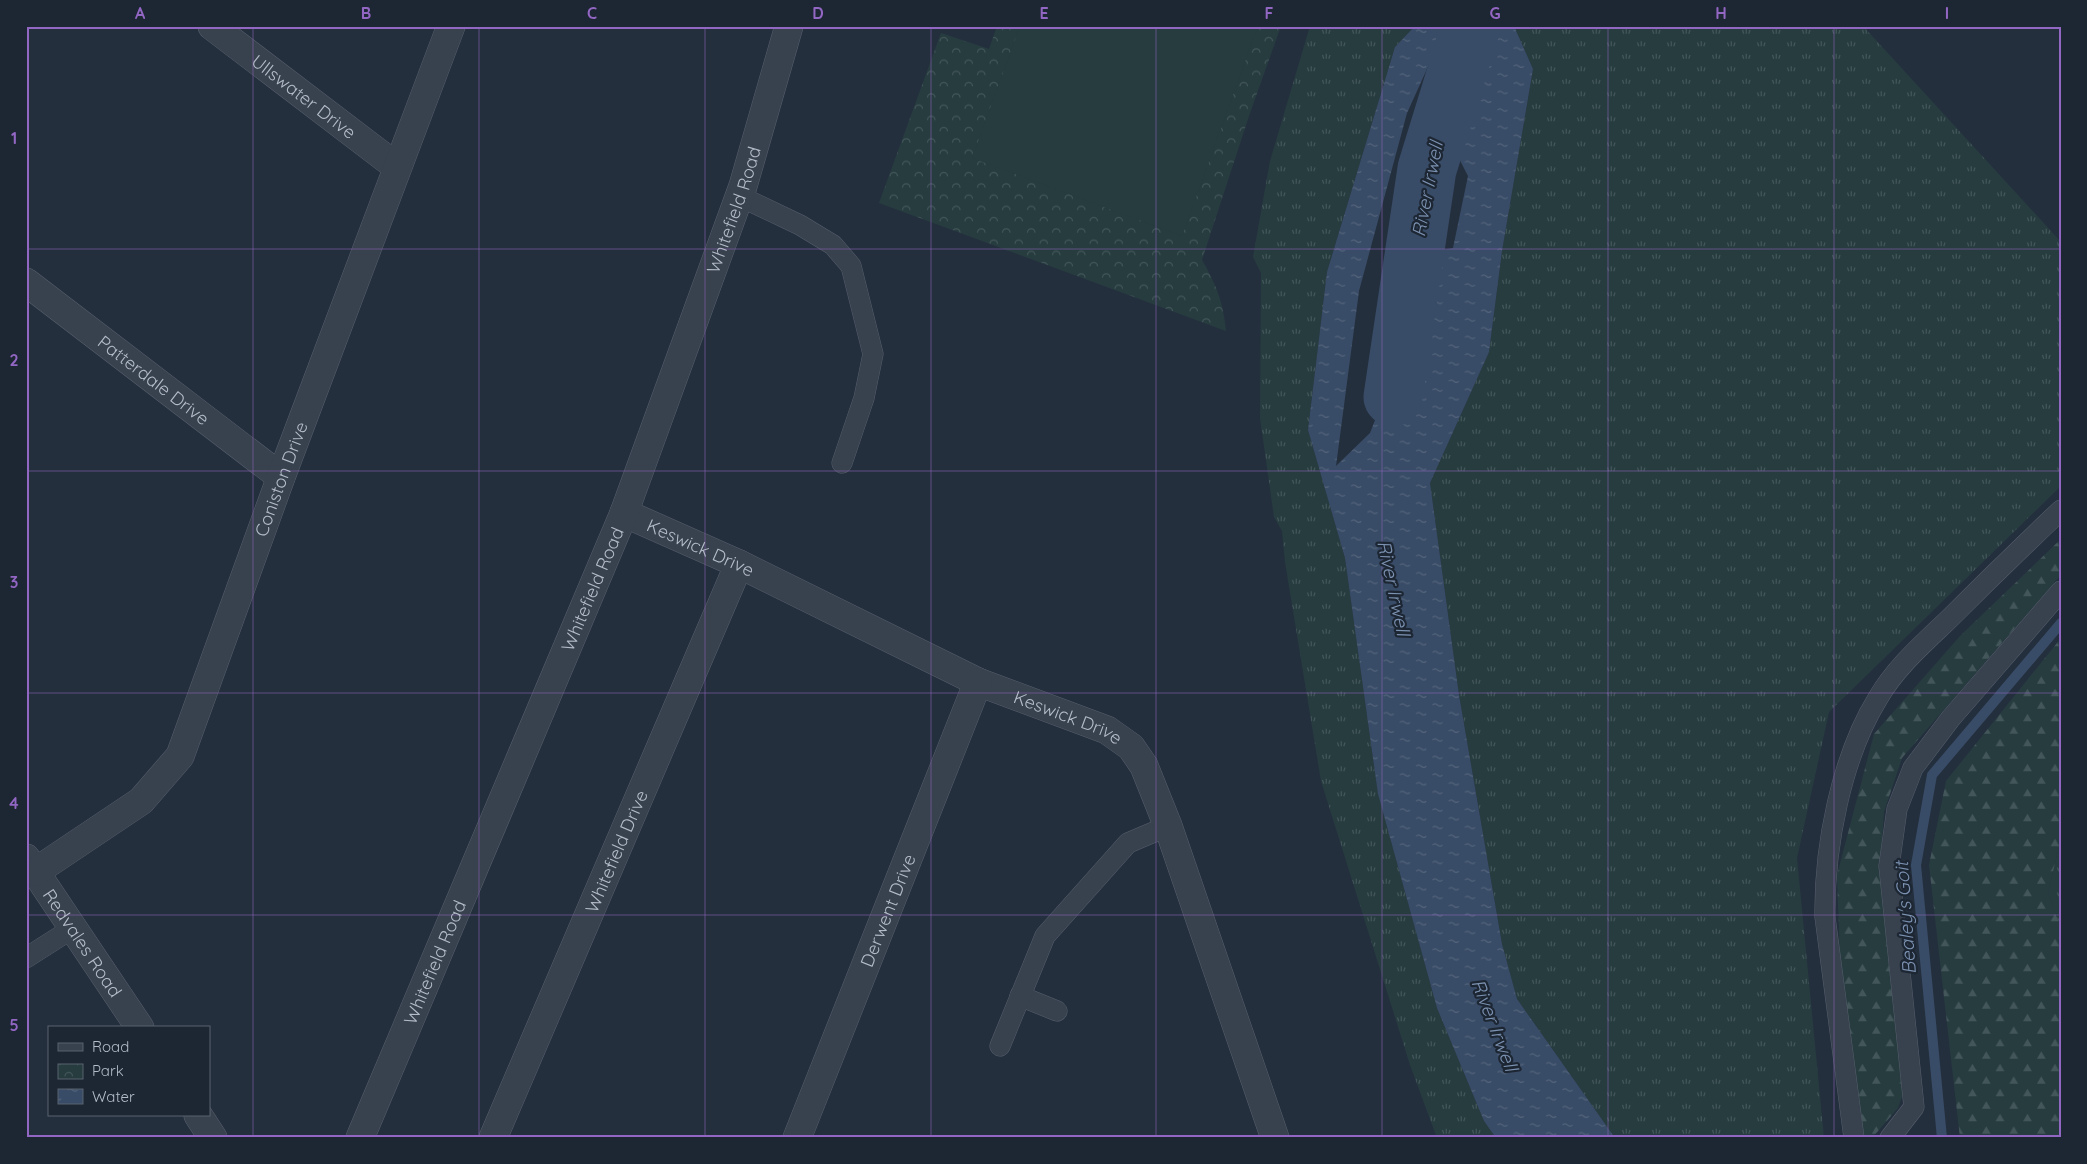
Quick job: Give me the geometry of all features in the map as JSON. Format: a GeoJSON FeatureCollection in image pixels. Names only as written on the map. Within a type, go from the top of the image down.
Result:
{"type":"FeatureCollection","features":[{"type":"Feature","properties":{"kind":"street","name":"Ullswater Drive"},"geometry":{"type":"LineString","coordinates":[[212,26],[397,167]]}},
{"type":"Feature","properties":{"kind":"street","name":"Coniston Drive"},"geometry":{"type":"LineString","coordinates":[[31,865],[141,801],[180,756],[281,477],[451,26]]}},
{"type":"Feature","properties":{"kind":"street","name":"Whitefield Road"},"geometry":{"type":"LineString","coordinates":[[360,1138],[624,513],[739,196],[789,26]]}},
{"type":"Feature","properties":{"kind":"street","name":"Patterdale Drive"},"geometry":{"type":"LineString","coordinates":[[26,282],[281,477]]}},
{"type":"Feature","properties":{"kind":"street","name":"Keswick Drive"},"geometry":{"type":"LineString","coordinates":[[624,513],[738,564],[978,682],[1107,730],[1131,747],[1144,766],[1168,826],[1275,1138]]}},
{"type":"Feature","properties":{"kind":"street","name":"Whitefield Drive"},"geometry":{"type":"LineString","coordinates":[[493,1138],[738,564]]}},
{"type":"Feature","properties":{"kind":"street","name":"Derwent Drive"},"geometry":{"type":"LineString","coordinates":[[797,1138],[978,682]]}},
{"type":"Feature","properties":{"kind":"street","name":"Redvales Road"},"geometry":{"type":"LineString","coordinates":[[31,865],[139,1026]]}},
{"type":"Feature","properties":{"kind":"street"},"geometry":{"type":"LineString","coordinates":[[199,1116],[213,1138]]}},
{"type":"Feature","properties":{"kind":"lane"},"geometry":{"type":"LineString","coordinates":[[739,196],[800,225],[833,245],[851,266],[873,354],[864,398],[842,463]]}},
{"type":"Feature","properties":{"kind":"lane"},"geometry":{"type":"LineString","coordinates":[[1854,1138],[1825,917],[1824,892],[1836,807],[1852,757],[1862,728],[1878,697],[1906,661],[2061,510]]}},
{"type":"Feature","properties":{"kind":"lane"},"geometry":{"type":"LineString","coordinates":[[1890,1138],[1914,1107],[1889,866],[1896,809],[1913,768],[1951,718],[2061,591]]}},
{"type":"Feature","properties":{"kind":"lane"},"geometry":{"type":"LineString","coordinates":[[1000,1046],[1045,936],[1128,843],[1168,826]]}},
{"type":"Feature","properties":{"kind":"lane"},"geometry":{"type":"LineString","coordinates":[[26,958],[73,928]]}},
{"type":"Feature","properties":{"kind":"lane"},"geometry":{"type":"LineString","coordinates":[[1020,996],[1057,1011]]}},
{"type":"Feature","properties":{"kind":"green space"},"geometry":{"type":"Polygon","coordinates":[[[997,26],[1281,26],[1250,113],[1202,260],[1218,294],[1226,331],[879,203],[941,33],[989,49],[997,26]]]}},
{"type":"Feature","properties":{"kind":"green space"},"geometry":{"type":"Polygon","coordinates":[[[1020,26],[1258,26],[1182,236],[972,158],[1020,26]]]}},
{"type":"Feature","properties":{"kind":"green space"},"geometry":{"type":"Polygon","coordinates":[[[1310,26],[1415,26],[1395,47],[1327,272],[1308,430],[1345,558],[1378,794],[1437,1008],[1484,1121],[1496,1138],[1437,1138],[1410,1065],[1321,781],[1285,562],[1282,531],[1274,517],[1260,418],[1261,273],[1253,257],[1270,161],[1310,26]]]}},
{"type":"Feature","properties":{"kind":"green space"},"geometry":{"type":"Polygon","coordinates":[[[1514,26],[1863,26],[2061,242],[2061,486],[1829,712],[1797,858],[1824,1138],[1615,1138],[1517,999],[1502,944],[1459,695],[1430,483],[1489,352],[1502,251],[1533,69],[1514,26]]]}},
{"type":"Feature","properties":{"kind":"green space"},"geometry":{"type":"Polygon","coordinates":[[[2061,539],[2061,575],[1902,758],[1884,812],[1880,868],[1907,1082],[1898,1108],[1872,1138],[1862,1138],[1841,989],[1837,875],[1874,734],[1960,636],[2061,539]]]}},
{"type":"Feature","properties":{"kind":"green space"},"geometry":{"type":"Polygon","coordinates":[[[2061,638],[2061,838],[2048,893],[2061,928],[2061,1138],[1960,1138],[1929,865],[1946,781],[2061,638]]]}},
{"type":"Feature","properties":{"kind":"green space"},"geometry":{"type":"Polygon","coordinates":[[[2061,838],[2061,928],[2048,893],[2061,838]]]}},
{"type":"Feature","properties":{"kind":"water"},"geometry":{"type":"Polygon","coordinates":[[[1415,26],[1449,26],[1446,27],[1407,113],[1359,291],[1336,466],[1370,433],[1384,397],[1394,338],[1415,296],[1426,253],[1453,248],[1468,176],[1447,135],[1443,81],[1468,56],[1461,26],[1514,26],[1533,69],[1502,251],[1489,352],[1430,483],[1459,695],[1502,944],[1517,999],[1615,1138],[1496,1138],[1484,1121],[1437,1008],[1378,794],[1345,558],[1308,430],[1327,272],[1395,47],[1415,26]]]}},
{"type":"Feature","properties":{"kind":"waterway","name":"River Irwell"},"geometry":{"type":"LineString","coordinates":[[1393,397],[1427,169],[1471,26]]}},
{"type":"Feature","properties":{"kind":"waterway","name":"Bealey's Goit"},"geometry":{"type":"LineString","coordinates":[[1942,1138],[1916,865],[1932,775],[2061,623]]}}]}
